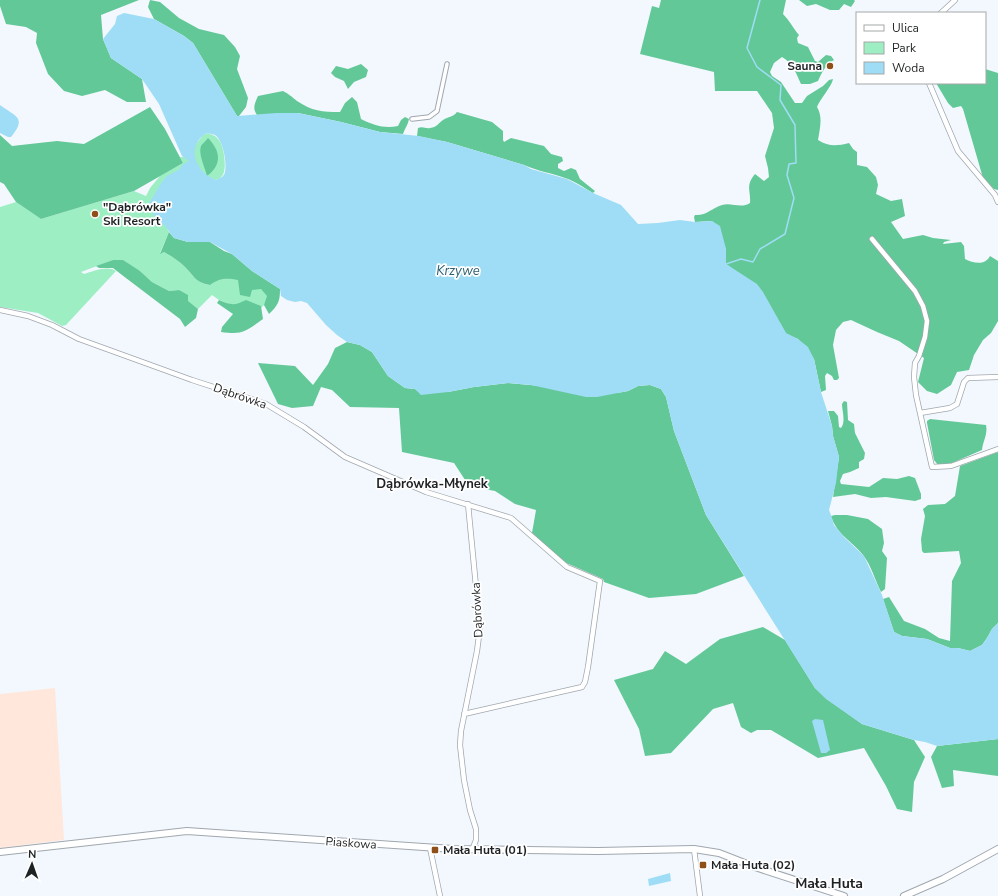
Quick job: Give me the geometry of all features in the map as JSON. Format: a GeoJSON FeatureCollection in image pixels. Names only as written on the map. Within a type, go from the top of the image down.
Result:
{"type":"FeatureCollection","features":[{"type":"Feature","properties":{"kind":"street"},"geometry":{"type":"LineString","coordinates":[[942,12],[955,0]]}},
{"type":"Feature","properties":{"kind":"street"},"geometry":{"type":"LineString","coordinates":[[412,119],[429,117],[437,111],[447,64]]}},
{"type":"Feature","properties":{"kind":"street"},"geometry":{"type":"LineString","coordinates":[[929,84],[958,151],[995,195],[998,202]]}},
{"type":"Feature","properties":{"kind":"street"},"geometry":{"type":"LineString","coordinates":[[872,239],[915,291],[923,306],[927,321],[925,337],[919,356],[915,363],[914,377],[932,467],[952,466],[998,449]]}},
{"type":"Feature","properties":{"kind":"street","name":"Dąbrówka"},"geometry":{"type":"LineString","coordinates":[[0,310],[28,316],[52,325],[79,339],[192,380],[266,404],[304,427],[344,457],[420,490],[511,518],[567,567],[600,581],[588,667],[585,682],[582,687],[464,714]]}},
{"type":"Feature","properties":{"kind":"street"},"geometry":{"type":"LineString","coordinates":[[920,413],[950,408],[957,404],[964,382],[968,378],[998,378]]}},
{"type":"Feature","properties":{"kind":"street","name":"Dąbrówka"},"geometry":{"type":"LineString","coordinates":[[468,504],[480,628],[477,651],[461,731],[460,745],[464,780],[470,810],[476,829],[476,840],[472,850]]}},
{"type":"Feature","properties":{"kind":"street","name":"Piaskowa"},"geometry":{"type":"LineString","coordinates":[[0,852],[187,831],[472,850],[598,852],[694,849],[719,853],[844,896]]}},
{"type":"Feature","properties":{"kind":"street"},"geometry":{"type":"LineString","coordinates":[[430,848],[440,896]]}},
{"type":"Feature","properties":{"kind":"street"},"geometry":{"type":"LineString","coordinates":[[694,849],[700,896]]}},
{"type":"Feature","properties":{"kind":"street"},"geometry":{"type":"LineString","coordinates":[[904,896],[943,879],[998,849]]}},
{"type":"Feature","properties":{"kind":"shaded area"},"geometry":{"type":"Polygon","coordinates":[[[55,688],[64,840],[0,848],[0,694],[55,688]]]}},
{"type":"Feature","properties":{"kind":"green space"},"geometry":{"type":"Polygon","coordinates":[[[0,0],[139,0],[101,15],[103,39],[111,58],[142,79],[146,102],[127,102],[105,90],[82,96],[64,91],[48,74],[36,43],[37,33],[26,27],[6,24],[0,6],[0,0]]]}},
{"type":"Feature","properties":{"kind":"green space"},"geometry":{"type":"Polygon","coordinates":[[[150,0],[160,2],[179,18],[199,29],[224,35],[235,47],[240,56],[237,69],[248,98],[246,107],[239,116],[237,116],[193,43],[184,36],[154,19],[148,7],[150,0]]]}},
{"type":"Feature","properties":{"kind":"green space"},"geometry":{"type":"Polygon","coordinates":[[[661,0],[786,0],[783,14],[799,35],[797,38],[798,43],[808,47],[815,61],[818,62],[826,55],[831,56],[834,60],[826,66],[818,81],[810,84],[801,84],[792,65],[782,57],[774,63],[770,72],[772,76],[781,82],[795,103],[802,103],[807,96],[823,86],[829,80],[833,79],[817,107],[820,115],[818,140],[826,144],[833,145],[849,143],[857,152],[857,165],[867,167],[876,177],[878,185],[876,194],[891,201],[902,199],[905,216],[891,222],[903,239],[923,235],[951,240],[944,242],[943,244],[961,242],[964,246],[965,259],[979,263],[985,261],[990,256],[998,261],[998,321],[991,333],[983,340],[974,355],[969,370],[957,372],[951,385],[937,394],[927,391],[918,382],[924,358],[899,341],[851,320],[843,322],[836,330],[833,345],[839,378],[834,380],[832,376],[827,373],[825,376],[826,390],[821,392],[814,359],[798,339],[786,334],[780,323],[737,272],[726,264],[726,249],[712,221],[695,222],[694,217],[695,215],[706,213],[725,204],[747,205],[750,203],[749,185],[752,178],[755,174],[764,181],[769,177],[765,156],[774,128],[772,113],[757,91],[715,91],[714,72],[640,54],[652,6],[659,8],[661,0]]]}},
{"type":"Feature","properties":{"kind":"green space"},"geometry":{"type":"Polygon","coordinates":[[[799,0],[855,1],[851,7],[844,4],[839,10],[830,10],[816,4],[807,6],[799,0]]]}},
{"type":"Feature","properties":{"kind":"green space"},"geometry":{"type":"Polygon","coordinates":[[[361,64],[368,70],[366,77],[354,82],[348,89],[344,81],[335,77],[331,73],[336,66],[348,69],[361,64]]]}},
{"type":"Feature","properties":{"kind":"green space"},"geometry":{"type":"Polygon","coordinates":[[[986,69],[998,73],[998,190],[994,189],[983,178],[963,109],[961,106],[953,108],[948,103],[937,84],[986,84],[986,69]]]}},
{"type":"Feature","properties":{"kind":"green space"},"geometry":{"type":"Polygon","coordinates":[[[283,91],[308,107],[328,112],[340,112],[345,103],[352,97],[357,102],[361,119],[379,126],[398,126],[401,120],[405,117],[409,119],[409,121],[403,134],[380,132],[298,113],[257,115],[254,108],[258,96],[283,91]]]}},
{"type":"Feature","properties":{"kind":"green space"},"geometry":{"type":"Polygon","coordinates":[[[150,107],[165,129],[183,163],[134,191],[41,219],[16,202],[4,184],[0,182],[0,135],[12,146],[57,141],[84,144],[150,107]]]}},
{"type":"Feature","properties":{"kind":"green space"},"geometry":{"type":"Polygon","coordinates":[[[457,112],[492,122],[503,131],[504,142],[511,138],[544,146],[551,154],[562,157],[563,161],[558,164],[558,168],[564,171],[571,168],[576,170],[580,179],[595,191],[593,193],[569,179],[524,165],[447,142],[417,136],[418,128],[435,127],[443,120],[457,112]]]}},
{"type":"Feature","properties":{"kind":"green space"},"geometry":{"type":"Polygon","coordinates":[[[208,133],[217,138],[221,143],[225,165],[223,174],[220,178],[215,180],[208,177],[200,169],[159,212],[169,232],[160,253],[164,252],[175,259],[205,284],[209,285],[219,264],[280,289],[255,314],[219,300],[212,295],[198,309],[187,301],[179,290],[169,291],[152,282],[140,271],[113,260],[81,272],[84,274],[105,269],[113,269],[116,271],[66,325],[62,326],[38,313],[0,307],[0,207],[16,202],[41,219],[134,191],[146,196],[150,188],[160,176],[183,163],[180,157],[186,157],[203,135],[208,133]]]}},
{"type":"Feature","properties":{"kind":"green space"},"geometry":{"type":"Polygon","coordinates":[[[208,138],[215,148],[218,158],[212,172],[207,176],[200,149],[208,138]]]}},
{"type":"Feature","properties":{"kind":"green space"},"geometry":{"type":"Polygon","coordinates":[[[169,232],[174,238],[188,242],[210,242],[232,254],[252,271],[280,289],[280,297],[276,306],[269,314],[264,305],[267,296],[261,289],[252,290],[250,297],[240,295],[238,280],[223,279],[210,285],[198,281],[175,259],[164,252],[160,254],[169,232]]]}},
{"type":"Feature","properties":{"kind":"green space"},"geometry":{"type":"Polygon","coordinates":[[[113,260],[123,260],[140,271],[152,282],[169,291],[179,290],[188,295],[188,301],[198,309],[196,318],[185,327],[180,319],[113,268],[99,268],[96,266],[113,260]]]}},
{"type":"Feature","properties":{"kind":"green space"},"geometry":{"type":"Polygon","coordinates":[[[219,300],[232,304],[246,300],[261,306],[263,319],[244,332],[221,332],[222,327],[233,314],[217,303],[219,300]]]}},
{"type":"Feature","properties":{"kind":"green space"},"geometry":{"type":"Polygon","coordinates":[[[347,342],[360,345],[372,352],[388,376],[405,388],[415,389],[419,392],[448,392],[508,383],[617,393],[628,391],[638,386],[650,385],[661,389],[666,397],[674,431],[706,515],[744,576],[696,594],[649,598],[604,582],[603,579],[564,562],[532,533],[536,510],[515,504],[495,491],[469,486],[454,463],[402,452],[399,408],[350,407],[332,390],[321,387],[313,406],[292,408],[278,404],[258,363],[295,366],[313,385],[328,364],[335,348],[347,342]]]}},
{"type":"Feature","properties":{"kind":"green space"},"geometry":{"type":"Polygon","coordinates":[[[844,401],[847,402],[848,420],[854,424],[855,433],[865,453],[864,459],[859,462],[859,468],[843,474],[840,481],[841,484],[869,487],[883,478],[897,479],[909,476],[915,478],[921,494],[921,499],[915,501],[886,497],[871,498],[855,494],[833,497],[839,457],[828,411],[834,411],[838,416],[839,427],[841,428],[843,423],[842,404],[844,401]]]}},
{"type":"Feature","properties":{"kind":"green space"},"geometry":{"type":"Polygon","coordinates":[[[930,419],[986,425],[986,434],[982,450],[952,463],[938,465],[934,460],[927,423],[930,419]]]}},
{"type":"Feature","properties":{"kind":"green space"},"geometry":{"type":"Polygon","coordinates":[[[998,452],[998,623],[992,629],[982,645],[970,651],[950,648],[927,639],[902,636],[894,632],[883,599],[889,597],[904,621],[925,629],[939,638],[950,641],[952,581],[961,563],[959,551],[924,553],[922,551],[921,539],[925,516],[923,509],[928,505],[945,504],[955,496],[960,466],[998,452]]]}},
{"type":"Feature","properties":{"kind":"green space"},"geometry":{"type":"Polygon","coordinates":[[[847,515],[868,519],[882,529],[884,543],[882,551],[887,558],[885,589],[881,592],[866,559],[841,533],[834,523],[831,516],[847,515]]]}},
{"type":"Feature","properties":{"kind":"green space"},"geometry":{"type":"Polygon","coordinates":[[[763,627],[785,640],[815,688],[827,699],[862,724],[914,740],[925,757],[914,782],[912,812],[897,809],[886,786],[864,748],[818,758],[771,730],[757,730],[751,733],[741,727],[733,703],[713,709],[671,753],[645,756],[639,729],[614,680],[653,669],[665,651],[686,664],[720,639],[763,627]]]}},
{"type":"Feature","properties":{"kind":"green space"},"geometry":{"type":"Polygon","coordinates":[[[998,739],[998,776],[953,770],[954,786],[942,788],[931,757],[937,746],[998,739]]]}},
{"type":"Feature","properties":{"kind":"water","name":"Krzywe"},"geometry":{"type":"Polygon","coordinates":[[[124,13],[154,19],[184,36],[193,43],[237,116],[298,113],[380,132],[419,136],[447,142],[567,179],[593,193],[621,205],[638,224],[680,220],[695,222],[712,221],[720,226],[726,249],[726,264],[757,284],[786,333],[798,339],[808,347],[814,359],[821,392],[832,426],[833,436],[839,457],[836,483],[829,510],[834,525],[864,556],[882,595],[894,632],[902,636],[927,639],[950,648],[970,651],[982,645],[992,629],[998,623],[998,739],[937,746],[914,740],[862,724],[826,699],[815,688],[706,515],[674,431],[666,397],[661,389],[650,385],[638,386],[628,391],[597,397],[586,397],[531,385],[508,383],[421,395],[415,389],[405,388],[388,376],[372,352],[360,345],[347,342],[337,335],[307,303],[287,300],[281,296],[280,289],[252,271],[232,254],[210,242],[188,242],[174,238],[165,226],[156,218],[148,205],[167,176],[180,169],[182,165],[189,161],[182,156],[159,104],[142,79],[111,58],[103,39],[115,24],[117,16],[124,13]],[[208,133],[201,137],[197,143],[195,149],[196,160],[198,165],[206,174],[216,180],[224,175],[225,157],[218,138],[215,135],[208,133]]]}},
{"type":"Feature","properties":{"kind":"water"},"geometry":{"type":"Polygon","coordinates":[[[0,105],[18,118],[18,125],[11,137],[0,133],[0,105]]]}},
{"type":"Feature","properties":{"kind":"water"},"geometry":{"type":"Polygon","coordinates":[[[815,719],[823,720],[830,750],[826,753],[821,753],[812,721],[815,719]]]}},
{"type":"Feature","properties":{"kind":"water"},"geometry":{"type":"Polygon","coordinates":[[[670,873],[671,881],[649,886],[648,879],[670,873]]]}},
{"type":"Feature","properties":{"kind":"waterway"},"geometry":{"type":"LineString","coordinates":[[726,264],[741,259],[753,262],[760,249],[785,234],[794,198],[787,175],[789,164],[796,163],[795,125],[780,100],[781,85],[757,67],[747,48],[760,0]]}},
{"type":"Feature","properties":{"kind":"place","name":"Sauna"},"geometry":{"type":"Point","coordinates":[830,66]}},
{"type":"Feature","properties":{"kind":"place","name":"\"Dąbrówka\" Ski Resort"},"geometry":{"type":"Point","coordinates":[95,214]}},
{"type":"Feature","properties":{"kind":"place","name":"Mała Huta (01)"},"geometry":{"type":"Point","coordinates":[435,850]}},
{"type":"Feature","properties":{"kind":"place","name":"Mała Huta (02)"},"geometry":{"type":"Point","coordinates":[703,865]}},
{"type":"Feature","properties":{"kind":"district","name":"Dąbrówka-Młynek"},"geometry":{"type":"Point","coordinates":[432,483]}},
{"type":"Feature","properties":{"kind":"district","name":"Mała Huta"},"geometry":{"type":"Point","coordinates":[829,883]}}]}
